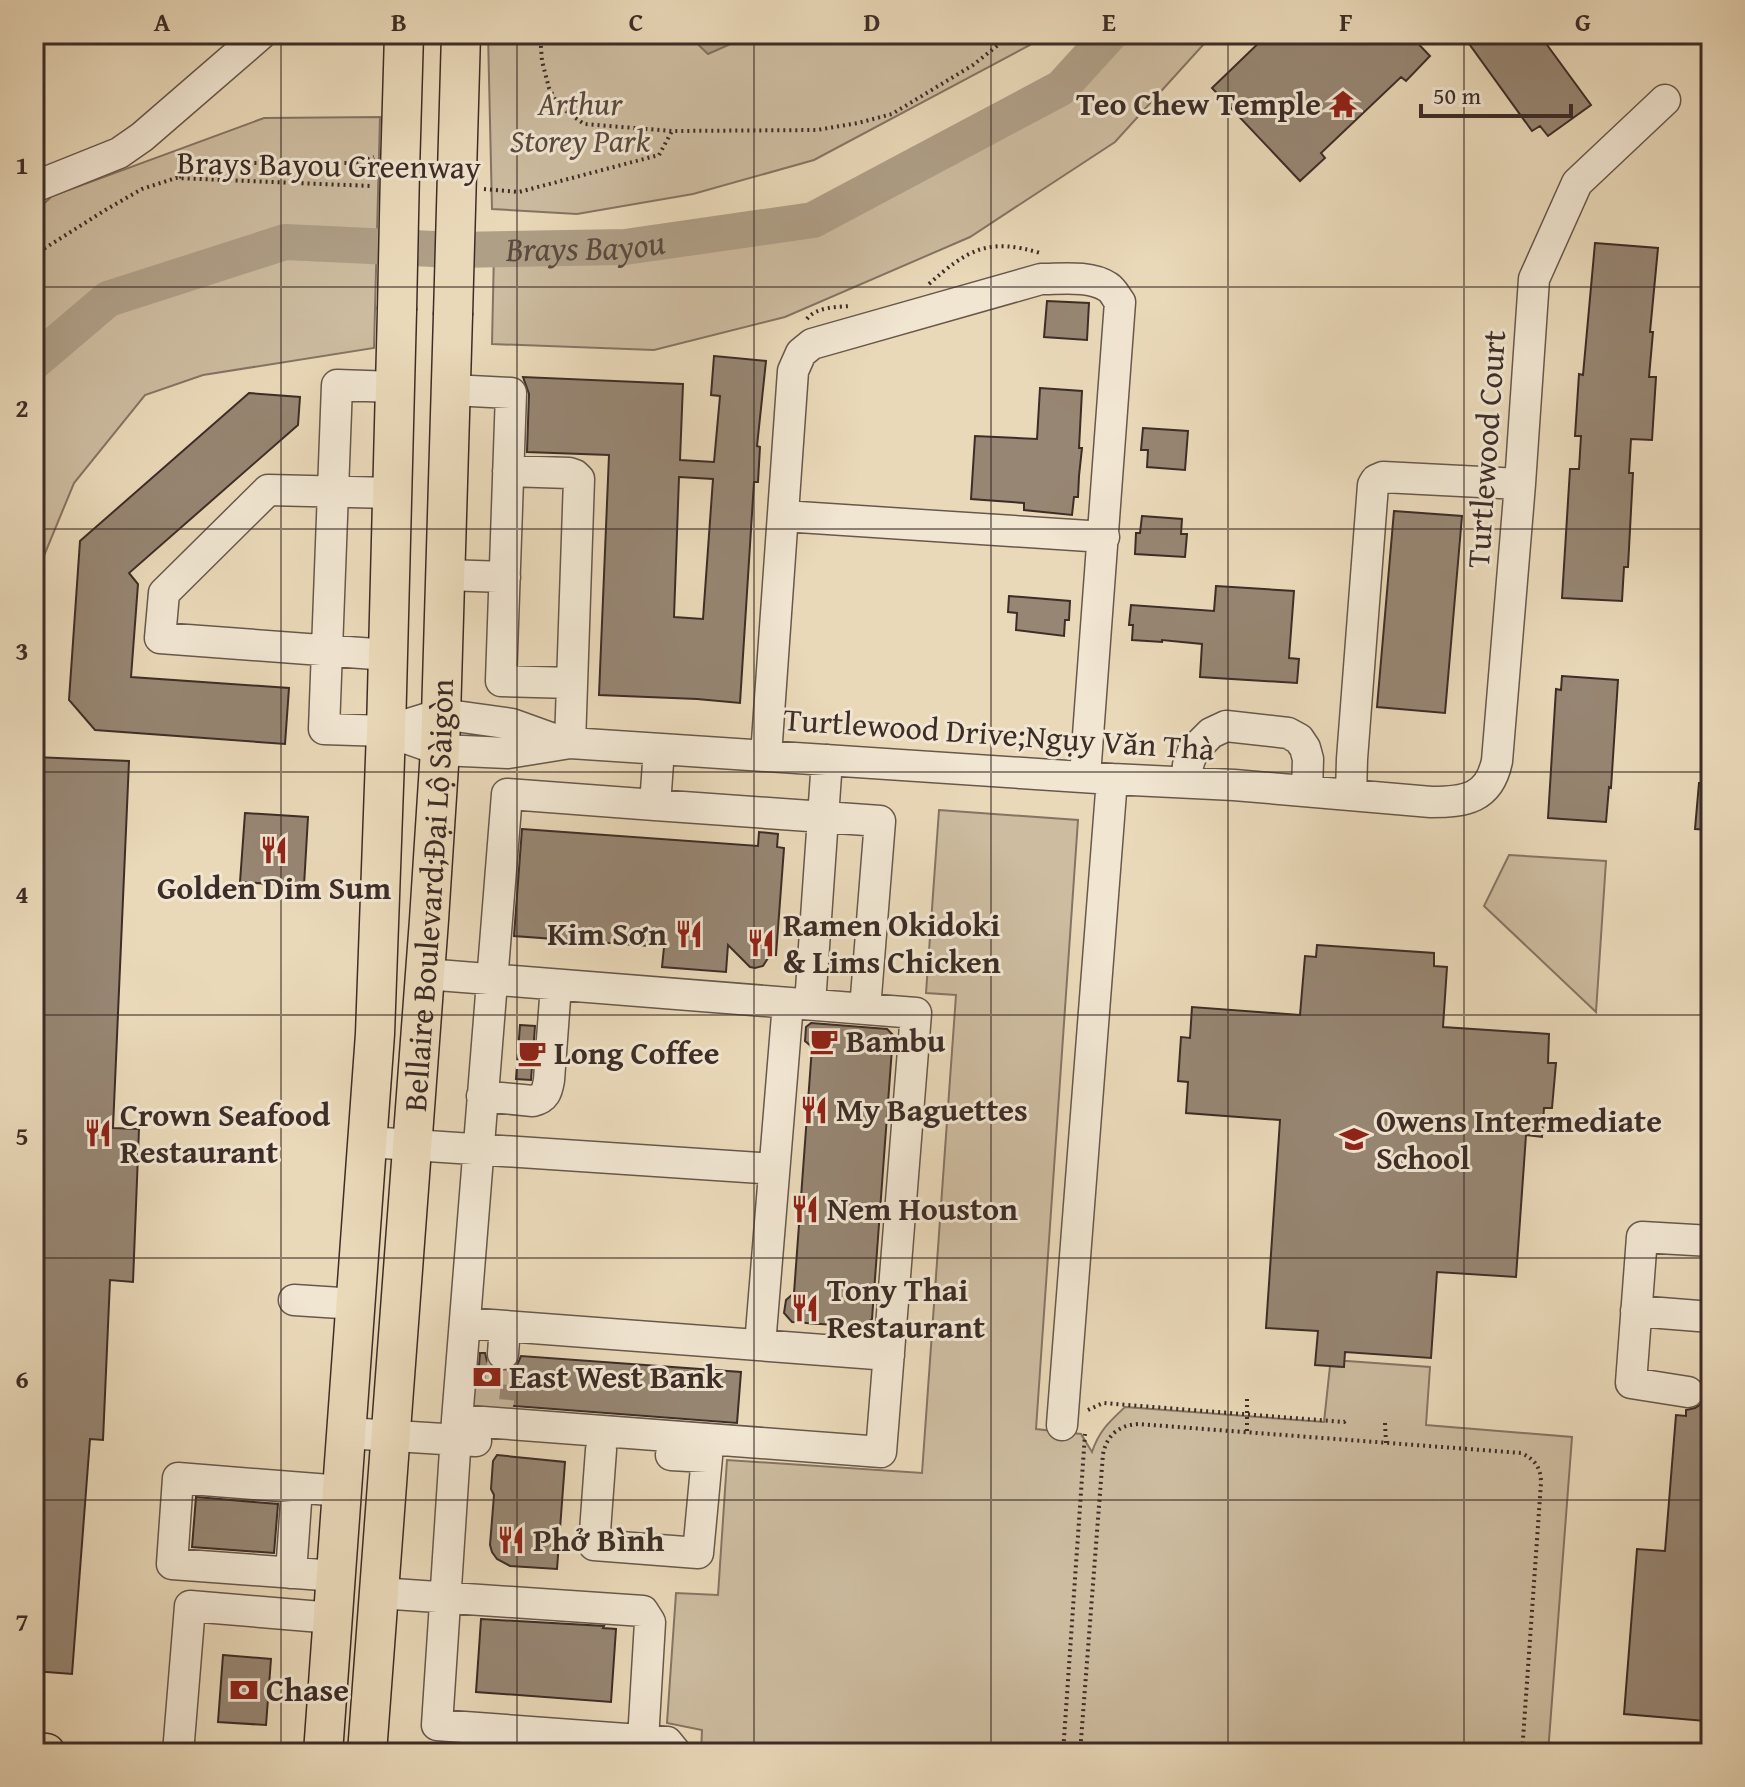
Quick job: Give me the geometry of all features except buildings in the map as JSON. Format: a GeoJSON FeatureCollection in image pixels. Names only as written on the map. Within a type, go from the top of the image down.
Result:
{"type":"FeatureCollection","features":[{"type":"Feature","properties":{"kind":"main road","name":"Bellaire Boulevard;Đại Lộ Sàigòn"},"geometry":{"type":"LineString","coordinates":[[323,1753],[375,1034],[397,310],[392,170],[404,34]]}},
{"type":"Feature","properties":{"kind":"main road","name":"Bellaire Boulevard;Đại Lộ Sàigòn"},"geometry":{"type":"LineString","coordinates":[[367,1753],[413,1145],[440,732],[453,315],[467,181],[461,34]]}},
{"type":"Feature","properties":{"kind":"main road"},"geometry":{"type":"LineString","coordinates":[[395,387],[451,390]]}},
{"type":"Feature","properties":{"kind":"main road"},"geometry":{"type":"LineString","coordinates":[[34,1752],[46,1753]]}},
{"type":"Feature","properties":{"kind":"street"},"geometry":{"type":"LineString","coordinates":[[34,187],[119,153],[142,137],[261,34]]}},
{"type":"Feature","properties":{"kind":"street","name":"Turtlewood Court"},"geometry":{"type":"LineString","coordinates":[[1431,802],[1472,798],[1484,789],[1494,774],[1497,761],[1534,279],[1577,183],[1665,100]]}},
{"type":"Feature","properties":{"kind":"street"},"geometry":{"type":"LineString","coordinates":[[766,756],[793,371],[801,353],[812,344],[1041,279],[1080,279],[1110,288],[1120,302],[1089,730],[1098,778],[1078,1423]]}},
{"type":"Feature","properties":{"kind":"street"},"geometry":{"type":"LineString","coordinates":[[327,651],[337,385],[395,387]]}},
{"type":"Feature","properties":{"kind":"street"},"geometry":{"type":"LineString","coordinates":[[451,390],[511,393],[501,681],[572,683]]}},
{"type":"Feature","properties":{"kind":"street"},"geometry":{"type":"LineString","coordinates":[[508,471],[569,473],[579,479],[567,743]]}},
{"type":"Feature","properties":{"kind":"street"},"geometry":{"type":"LineString","coordinates":[[1351,795],[1373,485],[1383,477],[1520,484]]}},
{"type":"Feature","properties":{"kind":"street"},"geometry":{"type":"LineString","coordinates":[[388,655],[160,638],[164,593],[268,490],[392,493]]}},
{"type":"Feature","properties":{"kind":"street"},"geometry":{"type":"LineString","coordinates":[[783,516],[1104,537]]}},
{"type":"Feature","properties":{"kind":"street"},"geometry":{"type":"LineString","coordinates":[[445,575],[505,577]]}},
{"type":"Feature","properties":{"kind":"street","name":"Turtlewood Drive;Ngụy Văn Thà"},"geometry":{"type":"LineString","coordinates":[[327,651],[324,729],[440,732],[512,724],[567,743],[1187,782],[1431,802]]}},
{"type":"Feature","properties":{"kind":"street"},"geometry":{"type":"LineString","coordinates":[[1187,782],[1193,751],[1211,733],[1226,726],[1288,733],[1299,739],[1308,759],[1307,791]]}},
{"type":"Feature","properties":{"kind":"street"},"geometry":{"type":"LineString","coordinates":[[655,805],[659,749]]}},
{"type":"Feature","properties":{"kind":"street"},"geometry":{"type":"LineString","coordinates":[[760,1345],[774,1169],[799,1004],[823,817],[827,760]]}},
{"type":"Feature","properties":{"kind":"street"},"geometry":{"type":"LineString","coordinates":[[676,1753],[667,1742],[437,1725],[507,794],[880,821],[865,1009]]}},
{"type":"Feature","properties":{"kind":"street"},"geometry":{"type":"LineString","coordinates":[[346,1433],[391,1435],[460,1414],[881,1452],[916,1013],[425,974]]}},
{"type":"Feature","properties":{"kind":"street"},"geometry":{"type":"LineString","coordinates":[[482,1096],[533,1101],[545,1095],[549,1080],[556,985]]}},
{"type":"Feature","properties":{"kind":"street"},"geometry":{"type":"LineString","coordinates":[[368,1142],[774,1169]]}},
{"type":"Feature","properties":{"kind":"street"},"geometry":{"type":"LineString","coordinates":[[1702,1393],[1631,1383],[1642,1237],[1711,1241]]}},
{"type":"Feature","properties":{"kind":"street"},"geometry":{"type":"LineString","coordinates":[[294,1300],[356,1304]]}},
{"type":"Feature","properties":{"kind":"street"},"geometry":{"type":"LineString","coordinates":[[1636,1311],[1711,1317]]}},
{"type":"Feature","properties":{"kind":"street"},"geometry":{"type":"LineString","coordinates":[[465,1323],[504,1340],[760,1345],[889,1355]]}},
{"type":"Feature","properties":{"kind":"street"},"geometry":{"type":"LineString","coordinates":[[460,1414],[601,1450],[707,1457],[698,1553],[594,1545],[601,1450]]}},
{"type":"Feature","properties":{"kind":"street"},"geometry":{"type":"LineString","coordinates":[[336,1576],[172,1564],[178,1478],[342,1491]]}},
{"type":"Feature","properties":{"kind":"street"},"geometry":{"type":"LineString","coordinates":[[291,1573],[297,1488]]}},
{"type":"Feature","properties":{"kind":"street"},"geometry":{"type":"LineString","coordinates":[[379,1593],[643,1611],[650,1622],[643,1740]]}},
{"type":"Feature","properties":{"kind":"street"},"geometry":{"type":"LineString","coordinates":[[178,1753],[190,1606],[333,1618]]}},
{"type":"Feature","properties":{"kind":"path"},"geometry":{"type":"LineString","coordinates":[[540,34],[542,61],[549,88],[558,105],[584,124],[672,131],[817,130],[892,114],[973,65],[1012,34]]}},
{"type":"Feature","properties":{"kind":"path","name":"Brays Bayou Greenway"},"geometry":{"type":"LineString","coordinates":[[467,181],[519,192],[659,155],[672,131]]}},
{"type":"Feature","properties":{"kind":"path"},"geometry":{"type":"LineString","coordinates":[[176,178],[216,163],[357,163],[382,154],[392,170]]}},
{"type":"Feature","properties":{"kind":"path","name":"Brays Bayou Greenway"},"geometry":{"type":"LineString","coordinates":[[34,255],[142,189],[176,178],[392,170]]}},
{"type":"Feature","properties":{"kind":"path"},"geometry":{"type":"LineString","coordinates":[[1247,1399],[1247,1432]]}},
{"type":"Feature","properties":{"kind":"path"},"geometry":{"type":"LineString","coordinates":[[1063,1753],[1078,1423],[1089,1409],[1103,1403],[1347,1420]]}},
{"type":"Feature","properties":{"kind":"path"},"geometry":{"type":"LineString","coordinates":[[1385,1423],[1386,1443]]}},
{"type":"Feature","properties":{"kind":"path"},"geometry":{"type":"LineString","coordinates":[[1080,1753],[1105,1446],[1115,1432],[1130,1424],[1521,1453],[1532,1459],[1540,1470],[1541,1483],[1522,1753]]}},
{"type":"Feature","properties":{"kind":"green space","name":"Arthur Storey Park"},"geometry":{"type":"Polygon","coordinates":[[[488,34],[1039,34],[1030,45],[814,160],[693,194],[577,214],[492,209],[488,34]]]}},
{"type":"Feature","properties":{"kind":"green space"},"geometry":{"type":"Polygon","coordinates":[[[1096,34],[1213,34],[1115,142],[970,237],[785,317],[654,350],[492,344],[494,251],[540,255],[678,242],[808,207],[1039,90],[1096,34]]]}},
{"type":"Feature","properties":{"kind":"green space"},"geometry":{"type":"Polygon","coordinates":[[[380,117],[374,348],[203,375],[145,395],[74,483],[34,580],[34,213],[52,196],[264,118],[380,117]]]}},
{"type":"Feature","properties":{"kind":"green space"},"geometry":{"type":"Polygon","coordinates":[[[939,810],[1078,820],[1036,1429],[1081,1434],[1092,1452],[1105,1427],[1125,1407],[1324,1422],[1330,1366],[1344,1367],[1344,1361],[1347,1361],[1430,1367],[1426,1425],[1572,1437],[1548,1753],[701,1753],[702,1730],[667,1723],[676,1593],[718,1595],[727,1460],[922,1473],[956,995],[926,993],[939,810]]]}},
{"type":"Feature","properties":{"kind":"green space"},"geometry":{"type":"Polygon","coordinates":[[[1509,855],[1606,861],[1596,1012],[1484,906],[1509,855]]]}},
{"type":"Feature","properties":{"kind":"shaded area"},"geometry":{"type":"Polygon","coordinates":[[[687,34],[753,34],[708,54],[687,34]]]}},
{"type":"Feature","properties":{"kind":"waterway","name":"Brays Bayou"},"geometry":{"type":"LineString","coordinates":[[34,362],[108,299],[285,242],[455,250],[625,247],[813,220],[1061,88],[1110,34]]}},
{"type":"Feature","properties":{"kind":"tunnel"},"geometry":{"type":"LineString","coordinates":[[471,1398],[499,1401],[503,1354]]}},
{"type":"Feature","properties":{"kind":"place","name":"Teo Chew Temple"},"geometry":{"type":"Point","coordinates":[1343,104]}},
{"type":"Feature","properties":{"kind":"place","name":"Golden Dim Sum"},"geometry":{"type":"Point","coordinates":[274,850]}},
{"type":"Feature","properties":{"kind":"place","name":"Kim Sơn"},"geometry":{"type":"Point","coordinates":[689,934]}},
{"type":"Feature","properties":{"kind":"place","name":"Ramen Okidoki & Lims Chicken"},"geometry":{"type":"Point","coordinates":[761,943]}},
{"type":"Feature","properties":{"kind":"place","name":"Bambu"},"geometry":{"type":"Point","coordinates":[824,1041]}},
{"type":"Feature","properties":{"kind":"place","name":"Long Coffee"},"geometry":{"type":"Point","coordinates":[532,1053]}},
{"type":"Feature","properties":{"kind":"place","name":"My Baguettes"},"geometry":{"type":"Point","coordinates":[814,1110]}},
{"type":"Feature","properties":{"kind":"place","name":"Crown Seafood Restaurant"},"geometry":{"type":"Point","coordinates":[98,1133]}},
{"type":"Feature","properties":{"kind":"place","name":"Owens Intermediate School"},"geometry":{"type":"Point","coordinates":[1354,1139]}},
{"type":"Feature","properties":{"kind":"place","name":"Nem Houston"},"geometry":{"type":"Point","coordinates":[805,1209]}},
{"type":"Feature","properties":{"kind":"place","name":"Tony Thai Restaurant"},"geometry":{"type":"Point","coordinates":[805,1308]}},
{"type":"Feature","properties":{"kind":"place","name":"East West Bank"},"geometry":{"type":"Point","coordinates":[487,1377]}},
{"type":"Feature","properties":{"kind":"place","name":"Phở Bình"},"geometry":{"type":"Point","coordinates":[511,1540]}},
{"type":"Feature","properties":{"kind":"place","name":"Chase"},"geometry":{"type":"Point","coordinates":[244,1690]}}]}
